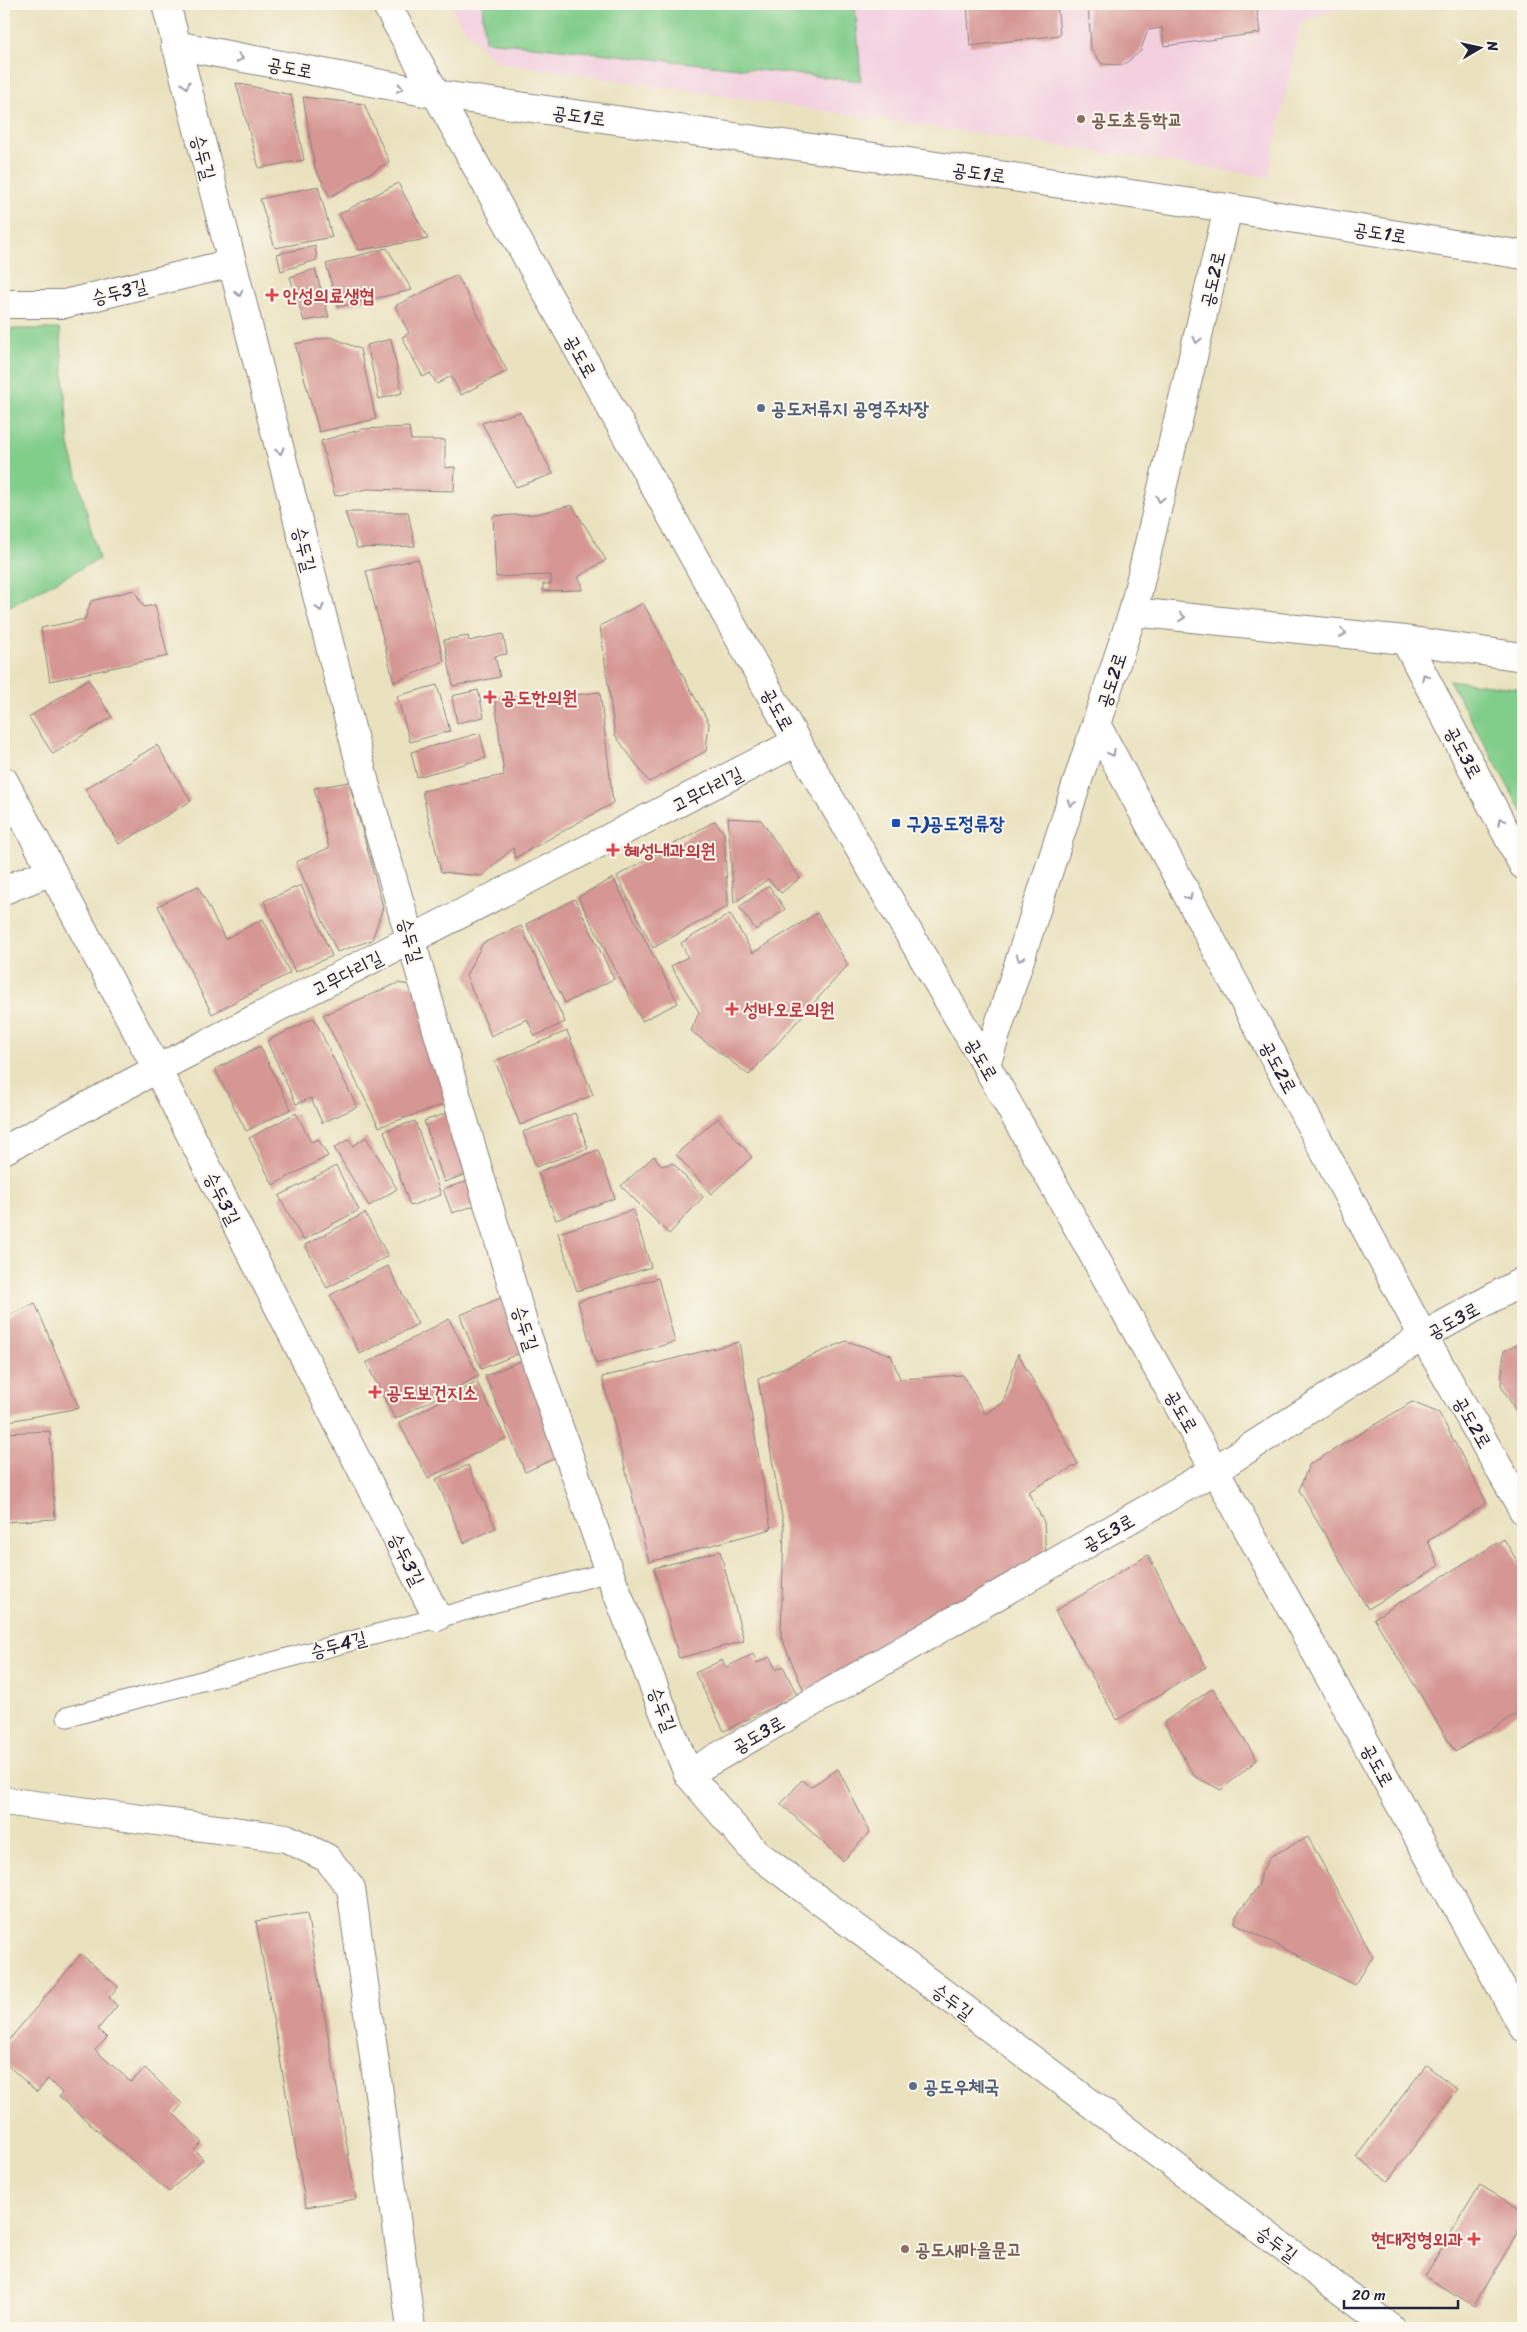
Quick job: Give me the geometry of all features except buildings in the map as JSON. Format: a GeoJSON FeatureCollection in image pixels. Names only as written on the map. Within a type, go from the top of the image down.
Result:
{"type":"FeatureCollection","features":[{"type":"Feature","properties":{"kind":"street","name":"승두길"},"geometry":{"type":"LineString","coordinates":[[166,4],[367,791],[524,1326],[609,1572],[688,1774],[756,1853],[1391,2328]]}},
{"type":"Feature","properties":{"kind":"street","name":"공도로"},"geometry":{"type":"LineString","coordinates":[[386,4],[797,742],[986,1065],[1215,1470],[1523,2027]]}},
{"type":"Feature","properties":{"kind":"street","name":"공도로"},"geometry":{"type":"LineString","coordinates":[[175,45],[435,94]]}},
{"type":"Feature","properties":{"kind":"street","name":"공도1로"},"geometry":{"type":"LineString","coordinates":[[435,94],[1228,208],[1523,255]]}},
{"type":"Feature","properties":{"kind":"street","name":"공도2로"},"geometry":{"type":"LineString","coordinates":[[1228,208],[1133,612],[1096,724],[1423,1336],[1523,1510]]}},
{"type":"Feature","properties":{"kind":"street","name":"승두3길"},"geometry":{"type":"LineString","coordinates":[[4,304],[64,304],[232,263]]}},
{"type":"Feature","properties":{"kind":"street"},"geometry":{"type":"LineString","coordinates":[[1133,612],[1405,640],[1523,657]]}},
{"type":"Feature","properties":{"kind":"street","name":"공도3로"},"geometry":{"type":"LineString","coordinates":[[1405,640],[1523,865]]}},
{"type":"Feature","properties":{"kind":"street"},"geometry":{"type":"LineString","coordinates":[[986,1065],[1096,724]]}},
{"type":"Feature","properties":{"kind":"street","name":"고무다리길"},"geometry":{"type":"LineString","coordinates":[[4,1150],[157,1069],[411,941],[797,742]]}},
{"type":"Feature","properties":{"kind":"street","name":"승두3길"},"geometry":{"type":"LineString","coordinates":[[4,781],[157,1069],[437,1617]]}},
{"type":"Feature","properties":{"kind":"street"},"geometry":{"type":"LineString","coordinates":[[4,890],[52,871]]}},
{"type":"Feature","properties":{"kind":"street","name":"공도3로"},"geometry":{"type":"LineString","coordinates":[[688,1774],[1215,1470],[1423,1336],[1523,1281]]}},
{"type":"Feature","properties":{"kind":"street"},"geometry":{"type":"LineString","coordinates":[[4,1801],[286,1838],[327,1858],[351,1888],[411,2328]]}},
{"type":"Feature","properties":{"kind":"lane","name":"승두4길"},"geometry":{"type":"LineString","coordinates":[[67,1717],[609,1572]]}},
{"type":"Feature","properties":{"kind":"shaded area","name":"공도초등학교"},"geometry":{"type":"Polygon","coordinates":[[[449,4],[1358,4],[1301,21],[1268,177],[496,62],[466,31],[449,4]]]}},
{"type":"Feature","properties":{"kind":"green space"},"geometry":{"type":"Polygon","coordinates":[[[482,4],[855,4],[861,81],[485,41],[482,4]]]}},
{"type":"Feature","properties":{"kind":"green space"},"geometry":{"type":"Polygon","coordinates":[[[4,329],[60,329],[69,445],[99,559],[4,609],[4,329]]]}},
{"type":"Feature","properties":{"kind":"green space"},"geometry":{"type":"Polygon","coordinates":[[[1449,680],[1523,689],[1523,813],[1449,680]]]}},
{"type":"Feature","properties":{"kind":"place","name":"공도초등학교"},"geometry":{"type":"Point","coordinates":[1081,119]}},
{"type":"Feature","properties":{"kind":"place","name":"안성의료생협"},"geometry":{"type":"Point","coordinates":[272,295]}},
{"type":"Feature","properties":{"kind":"place","name":"공도저류지 공영주차장"},"geometry":{"type":"Point","coordinates":[761,408]}},
{"type":"Feature","properties":{"kind":"place","name":"공도한의원"},"geometry":{"type":"Point","coordinates":[490,697]}},
{"type":"Feature","properties":{"kind":"place","name":"구)공도정류장"},"geometry":{"type":"Point","coordinates":[896,823]}},
{"type":"Feature","properties":{"kind":"place","name":"혜성내과의원"},"geometry":{"type":"Point","coordinates":[613,850]}},
{"type":"Feature","properties":{"kind":"place","name":"성바오로의원"},"geometry":{"type":"Point","coordinates":[732,1009]}},
{"type":"Feature","properties":{"kind":"place","name":"공도보건지소"},"geometry":{"type":"Point","coordinates":[375,1392]}},
{"type":"Feature","properties":{"kind":"place","name":"공도우체국"},"geometry":{"type":"Point","coordinates":[913,2086]}},
{"type":"Feature","properties":{"kind":"place","name":"현대정형외과"},"geometry":{"type":"Point","coordinates":[1474,2239]}},
{"type":"Feature","properties":{"kind":"place","name":"공도새마을문고"},"geometry":{"type":"Point","coordinates":[905,2249]}}]}
